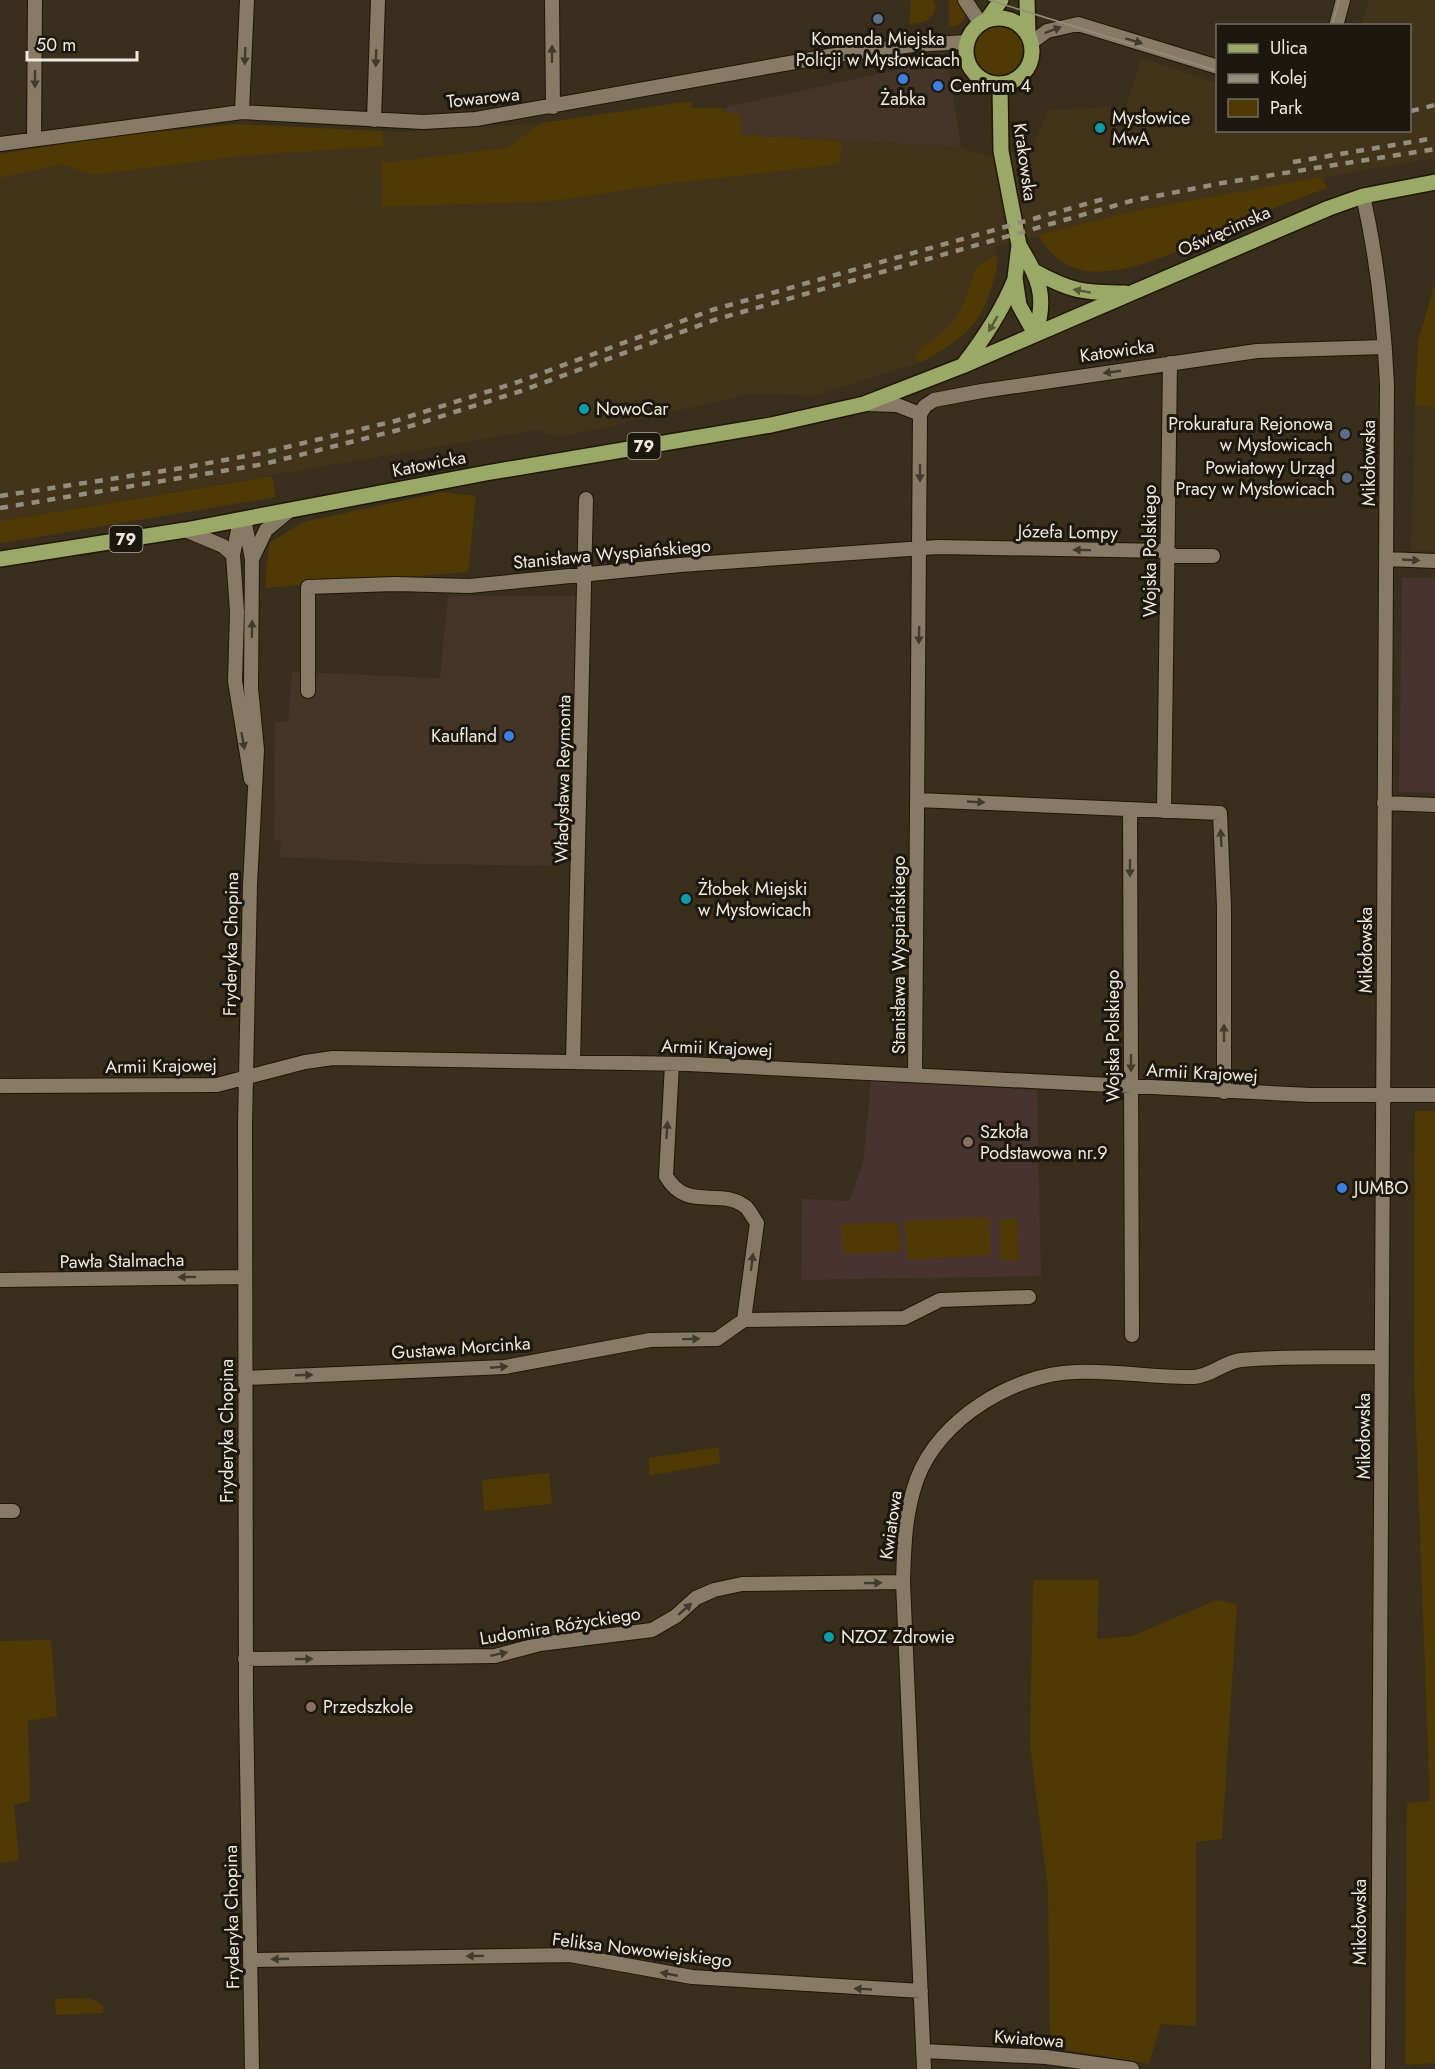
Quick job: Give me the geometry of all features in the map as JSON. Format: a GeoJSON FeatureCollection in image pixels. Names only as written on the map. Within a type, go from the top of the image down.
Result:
{"type":"FeatureCollection","features":[{"type":"Feature","properties":{"kind":"main road"},"geometry":{"type":"LineString","coordinates":[[1001,0],[967,42],[967,57],[973,71],[985,81],[1000,84],[1019,78],[1027,69],[1032,57],[1027,0]]}},
{"type":"Feature","properties":{"kind":"main road"},"geometry":{"type":"LineString","coordinates":[[984,22],[1008,19],[1020,25],[1029,39]]}},
{"type":"Feature","properties":{"kind":"main road","name":"Krakowska"},"geometry":{"type":"LineString","coordinates":[[962,366],[986,336],[1005,303],[1015,278],[1019,245],[1001,151],[1000,84]]}},
{"type":"Feature","properties":{"kind":"main road","name":"Oświęcimska"},"geometry":{"type":"LineString","coordinates":[[1035,334],[1135,293],[1280,227],[1363,196],[1435,182]]}},
{"type":"Feature","properties":{"kind":"main road","name":"Krakowska"},"geometry":{"type":"LineString","coordinates":[[1019,245],[1034,271],[1041,293],[1041,316],[1035,334]]}},
{"type":"Feature","properties":{"kind":"main road"},"geometry":{"type":"LineString","coordinates":[[1034,271],[1065,288],[1081,291],[1135,293]]}},
{"type":"Feature","properties":{"kind":"main road","name":"Krakowska"},"geometry":{"type":"LineString","coordinates":[[1015,278],[1019,305],[1035,334]]}},
{"type":"Feature","properties":{"kind":"main road","name":"Katowicka"},"geometry":{"type":"LineString","coordinates":[[0,559],[185,530],[486,473],[771,425],[864,404],[962,366],[1035,334]]}},
{"type":"Feature","properties":{"kind":"street"},"geometry":{"type":"LineString","coordinates":[[34,139],[35,0]]}},
{"type":"Feature","properties":{"kind":"street"},"geometry":{"type":"LineString","coordinates":[[242,112],[247,0]]}},
{"type":"Feature","properties":{"kind":"street"},"geometry":{"type":"LineString","coordinates":[[374,120],[378,0]]}},
{"type":"Feature","properties":{"kind":"street"},"geometry":{"type":"LineString","coordinates":[[552,0],[553,107]]}},
{"type":"Feature","properties":{"kind":"street"},"geometry":{"type":"LineString","coordinates":[[965,0],[984,22]]}},
{"type":"Feature","properties":{"kind":"street"},"geometry":{"type":"LineString","coordinates":[[1337,24],[1343,0]]}},
{"type":"Feature","properties":{"kind":"street"},"geometry":{"type":"LineString","coordinates":[[1029,39],[1047,31],[1078,24],[1216,66]]}},
{"type":"Feature","properties":{"kind":"street","name":"Towarowa"},"geometry":{"type":"LineString","coordinates":[[0,144],[242,112],[374,120],[466,120],[553,107],[829,56],[913,45],[967,42]]}},
{"type":"Feature","properties":{"kind":"street","name":"Mikołowska"},"geometry":{"type":"LineString","coordinates":[[1363,196],[1371,236],[1385,347],[1386,559],[1378,2069]]}},
{"type":"Feature","properties":{"kind":"street","name":"Katowicka"},"geometry":{"type":"LineString","coordinates":[[864,404],[897,405],[920,414],[925,406],[934,400],[1170,363],[1257,351],[1385,347]]}},
{"type":"Feature","properties":{"kind":"street","name":"Wojska Polskiego"},"geometry":{"type":"LineString","coordinates":[[1164,811],[1170,363]]}},
{"type":"Feature","properties":{"kind":"street","name":"Stanisława Wyspiańskiego"},"geometry":{"type":"LineString","coordinates":[[915,1074],[920,414]]}},
{"type":"Feature","properties":{"kind":"street","name":"Władysława Reymonta"},"geometry":{"type":"LineString","coordinates":[[573,1061],[586,499]]}},
{"type":"Feature","properties":{"kind":"street","name":"Fryderyka Chopina"},"geometry":{"type":"LineString","coordinates":[[252,559],[266,530],[290,510]]}},
{"type":"Feature","properties":{"kind":"street","name":"Fryderyka Chopina"},"geometry":{"type":"LineString","coordinates":[[242,519],[233,541],[232,555],[237,612],[236,657],[239,717],[254,793]]}},
{"type":"Feature","properties":{"kind":"street","name":"Fryderyka Chopina"},"geometry":{"type":"LineString","coordinates":[[242,519],[252,559],[251,688],[257,750],[245,1077],[246,1659],[252,2069]]}},
{"type":"Feature","properties":{"kind":"street"},"geometry":{"type":"LineString","coordinates":[[185,530],[223,546],[232,555]]}},
{"type":"Feature","properties":{"kind":"street","name":"Józefa Lompy"},"geometry":{"type":"LineString","coordinates":[[920,549],[938,547],[1167,551],[1174,556],[1213,556]]}},
{"type":"Feature","properties":{"kind":"street","name":"Stanisława Wyspiańskiego"},"geometry":{"type":"LineString","coordinates":[[308,691],[308,587],[395,584],[469,586],[680,565],[920,549]]}},
{"type":"Feature","properties":{"kind":"street"},"geometry":{"type":"LineString","coordinates":[[1386,559],[1435,561]]}},
{"type":"Feature","properties":{"kind":"street","name":"Fryderyka Chopina"},"geometry":{"type":"LineString","coordinates":[[236,657],[242,674],[251,688]]}},
{"type":"Feature","properties":{"kind":"street","name":"Fryderyka Chopina"},"geometry":{"type":"LineString","coordinates":[[239,717],[243,702],[251,688]]}},
{"type":"Feature","properties":{"kind":"street"},"geometry":{"type":"LineString","coordinates":[[917,800],[1220,813],[1224,907],[1224,1092]]}},
{"type":"Feature","properties":{"kind":"street"},"geometry":{"type":"LineString","coordinates":[[1384,804],[1435,805]]}},
{"type":"Feature","properties":{"kind":"street","name":"Wojska Polskiego"},"geometry":{"type":"LineString","coordinates":[[1130,809],[1132,1335]]}},
{"type":"Feature","properties":{"kind":"street","name":"Armii Krajowej"},"geometry":{"type":"LineString","coordinates":[[0,1086],[217,1085],[304,1062],[333,1058],[672,1064],[915,1074],[1224,1092],[1435,1095]]}},
{"type":"Feature","properties":{"kind":"street"},"geometry":{"type":"LineString","coordinates":[[672,1064],[666,1176],[673,1188],[684,1196],[729,1201],[745,1207],[757,1223],[744,1320],[904,1318],[940,1300],[1029,1297]]}},
{"type":"Feature","properties":{"kind":"street","name":"Pawła Stalmacha"},"geometry":{"type":"LineString","coordinates":[[0,1280],[245,1277]]}},
{"type":"Feature","properties":{"kind":"street","name":"Gustawa Morcinka"},"geometry":{"type":"LineString","coordinates":[[245,1378],[505,1366],[650,1340],[717,1339],[744,1320]]}},
{"type":"Feature","properties":{"kind":"street","name":"Kwiatowa"},"geometry":{"type":"LineString","coordinates":[[924,2069],[903,1582],[906,1522],[918,1476],[947,1434],[974,1410],[1000,1392],[1038,1378],[1065,1372],[1192,1377],[1239,1360],[1382,1357]]}},
{"type":"Feature","properties":{"kind":"street","name":"Ludomira Różyckiego"},"geometry":{"type":"LineString","coordinates":[[246,1659],[495,1656],[540,1644],[652,1630],[676,1616],[696,1598],[714,1590],[742,1584],[903,1582]]}},
{"type":"Feature","properties":{"kind":"street","name":"Feliksa Nowowiejskiego"},"geometry":{"type":"LineString","coordinates":[[250,1960],[570,1955],[692,1977],[921,1991]]}},
{"type":"Feature","properties":{"kind":"street","name":"Kwiatowa"},"geometry":{"type":"LineString","coordinates":[[923,2051],[1046,2056],[1132,2069]]}},
{"type":"Feature","properties":{"kind":"shaded area"},"geometry":{"type":"Polygon","coordinates":[[[1369,0],[1435,0],[1435,158],[1144,209],[995,247],[998,263],[959,335],[925,361],[813,396],[754,393],[562,437],[536,430],[0,521],[0,154],[100,138],[235,124],[403,132],[542,123],[691,101],[692,108],[722,108],[724,112],[741,114],[741,135],[961,147],[986,156],[1031,149],[1049,110],[1126,106],[1142,58],[1216,83],[1216,132],[1411,132],[1411,24],[1361,24],[1369,0]]]}},
{"type":"Feature","properties":{"kind":"shaded area"},"geometry":{"type":"Polygon","coordinates":[[[947,59],[961,147],[741,135],[722,108],[947,59]]]}},
{"type":"Feature","properties":{"kind":"shaded area"},"geometry":{"type":"Polygon","coordinates":[[[1415,405],[1435,407],[1435,551],[1411,551],[1415,405]]]}},
{"type":"Feature","properties":{"kind":"shaded area"},"geometry":{"type":"Polygon","coordinates":[[[1402,578],[1435,578],[1435,793],[1399,792],[1402,578]]]}},
{"type":"Feature","properties":{"kind":"shaded area"},"geometry":{"type":"Polygon","coordinates":[[[448,596],[576,596],[572,857],[557,866],[423,864],[279,857],[281,841],[274,839],[275,722],[288,722],[292,672],[440,678],[448,596]]]}},
{"type":"Feature","properties":{"kind":"shaded area"},"geometry":{"type":"Polygon","coordinates":[[[871,1080],[1037,1090],[1041,1276],[801,1280],[802,1199],[849,1201],[863,1163],[871,1080]]]}},
{"type":"Feature","properties":{"kind":"green space"},"geometry":{"type":"Polygon","coordinates":[[[911,0],[933,0],[936,6],[933,15],[923,22],[909,24],[911,0]]]}},
{"type":"Feature","properties":{"kind":"green space"},"geometry":{"type":"Polygon","coordinates":[[[949,0],[958,0],[966,13],[960,23],[949,27],[949,0]]]}},
{"type":"Feature","properties":{"kind":"green space"},"geometry":{"type":"Polygon","coordinates":[[[1004,25],[1014,27],[1020,32],[1023,46],[1019,63],[1011,77],[1000,78],[983,72],[975,57],[974,48],[982,30],[1004,25]]]}},
{"type":"Feature","properties":{"kind":"green space"},"geometry":{"type":"Polygon","coordinates":[[[691,101],[692,108],[722,108],[724,112],[741,114],[741,135],[842,141],[840,164],[665,184],[552,201],[383,207],[382,163],[507,148],[542,123],[691,101]]]}},
{"type":"Feature","properties":{"kind":"green space"},"geometry":{"type":"Polygon","coordinates":[[[235,124],[382,131],[384,146],[241,156],[93,175],[61,164],[0,178],[0,154],[100,138],[235,124]]]}},
{"type":"Feature","properties":{"kind":"green space"},"geometry":{"type":"Polygon","coordinates":[[[1322,177],[1327,188],[1279,206],[1181,250],[1131,267],[1108,271],[1087,271],[1071,267],[1052,254],[1038,235],[1144,209],[1322,177]]]}},
{"type":"Feature","properties":{"kind":"green space"},"geometry":{"type":"Polygon","coordinates":[[[996,255],[997,267],[981,314],[955,342],[918,363],[915,353],[940,335],[956,318],[976,267],[996,255]]]}},
{"type":"Feature","properties":{"kind":"green space"},"geometry":{"type":"Polygon","coordinates":[[[1435,282],[1435,407],[1415,405],[1418,342],[1435,282]]]}},
{"type":"Feature","properties":{"kind":"green space"},"geometry":{"type":"Polygon","coordinates":[[[272,476],[276,497],[0,543],[0,521],[272,476]]]}},
{"type":"Feature","properties":{"kind":"green space"},"geometry":{"type":"Polygon","coordinates":[[[444,492],[476,496],[468,572],[265,588],[269,543],[303,522],[444,492]]]}},
{"type":"Feature","properties":{"kind":"green space"},"geometry":{"type":"Polygon","coordinates":[[[1415,1111],[1435,1111],[1435,2063],[1405,2065],[1407,1803],[1430,1801],[1414,1371],[1415,1111]]]}},
{"type":"Feature","properties":{"kind":"green space"},"geometry":{"type":"Polygon","coordinates":[[[989,1217],[991,1255],[907,1260],[905,1221],[989,1217]]]}},
{"type":"Feature","properties":{"kind":"green space"},"geometry":{"type":"Polygon","coordinates":[[[999,1219],[1017,1219],[1019,1260],[1001,1261],[999,1219]]]}},
{"type":"Feature","properties":{"kind":"green space"},"geometry":{"type":"Polygon","coordinates":[[[899,1222],[900,1252],[843,1254],[841,1224],[899,1222]]]}},
{"type":"Feature","properties":{"kind":"green space"},"geometry":{"type":"Polygon","coordinates":[[[719,1447],[720,1463],[649,1476],[649,1458],[719,1447]]]}},
{"type":"Feature","properties":{"kind":"green space"},"geometry":{"type":"Polygon","coordinates":[[[549,1473],[552,1504],[484,1511],[482,1480],[549,1473]]]}},
{"type":"Feature","properties":{"kind":"green space"},"geometry":{"type":"Polygon","coordinates":[[[1033,1580],[1099,1580],[1097,1639],[1132,1636],[1217,1600],[1237,1604],[1222,1839],[1196,1842],[1196,2026],[1161,2024],[1149,2064],[1050,2047],[1048,1890],[1030,1746],[1033,1580]]]}},
{"type":"Feature","properties":{"kind":"green space"},"geometry":{"type":"Polygon","coordinates":[[[51,1640],[57,1716],[28,1721],[30,1801],[14,1805],[19,1860],[0,1863],[0,1641],[51,1640]]]}},
{"type":"Feature","properties":{"kind":"green space"},"geometry":{"type":"Polygon","coordinates":[[[89,1998],[103,2005],[103,2013],[56,2015],[55,1999],[89,1998]]]}},
{"type":"Feature","properties":{"kind":"tram line"},"geometry":{"type":"LineString","coordinates":[[989,0],[1216,70]]}},
{"type":"Feature","properties":{"kind":"tram line"},"geometry":{"type":"LineString","coordinates":[[1333,24],[1339,0]]}},
{"type":"Feature","properties":{"kind":"railway"},"geometry":{"type":"LineString","coordinates":[[1411,111],[1435,105]]}},
{"type":"Feature","properties":{"kind":"railway"},"geometry":{"type":"LineString","coordinates":[[1293,162],[1435,138]]}},
{"type":"Feature","properties":{"kind":"railway"},"geometry":{"type":"LineString","coordinates":[[0,508],[264,464],[398,430],[521,391],[714,320],[1131,201],[1222,183],[1435,149]]}},
{"type":"Feature","properties":{"kind":"railway"},"geometry":{"type":"LineString","coordinates":[[0,496],[182,468],[262,453],[395,421],[518,382],[712,310],[1107,198]]}},
{"type":"Feature","properties":{"kind":"place","name":"Komenda Miejska Policji w Mysłowicach"},"geometry":{"type":"Point","coordinates":[878,19]}},
{"type":"Feature","properties":{"kind":"place","name":"Żabka"},"geometry":{"type":"Point","coordinates":[903,79]}},
{"type":"Feature","properties":{"kind":"place","name":"Centrum 4"},"geometry":{"type":"Point","coordinates":[938,86]}},
{"type":"Feature","properties":{"kind":"place","name":"Mysłowice MwA"},"geometry":{"type":"Point","coordinates":[1100,128]}},
{"type":"Feature","properties":{"kind":"place","name":"NowoCar"},"geometry":{"type":"Point","coordinates":[584,409]}},
{"type":"Feature","properties":{"kind":"place","name":"Prokuratura Rejonowa w Mysłowicach"},"geometry":{"type":"Point","coordinates":[1345,434]}},
{"type":"Feature","properties":{"kind":"place","name":"Powiatowy Urząd Pracy w Mysłowicach"},"geometry":{"type":"Point","coordinates":[1347,478]}},
{"type":"Feature","properties":{"kind":"place","name":"Kaufland"},"geometry":{"type":"Point","coordinates":[509,736]}},
{"type":"Feature","properties":{"kind":"place","name":"Żłobek Miejski w Mysłowicach"},"geometry":{"type":"Point","coordinates":[686,899]}},
{"type":"Feature","properties":{"kind":"place","name":"Szkoła Podstawowa nr.9"},"geometry":{"type":"Point","coordinates":[968,1142]}},
{"type":"Feature","properties":{"kind":"place","name":"JUMBO"},"geometry":{"type":"Point","coordinates":[1342,1188]}},
{"type":"Feature","properties":{"kind":"place","name":"NZOZ Zdrowie"},"geometry":{"type":"Point","coordinates":[829,1637]}},
{"type":"Feature","properties":{"kind":"place","name":"Przedszkole"},"geometry":{"type":"Point","coordinates":[311,1707]}}]}
